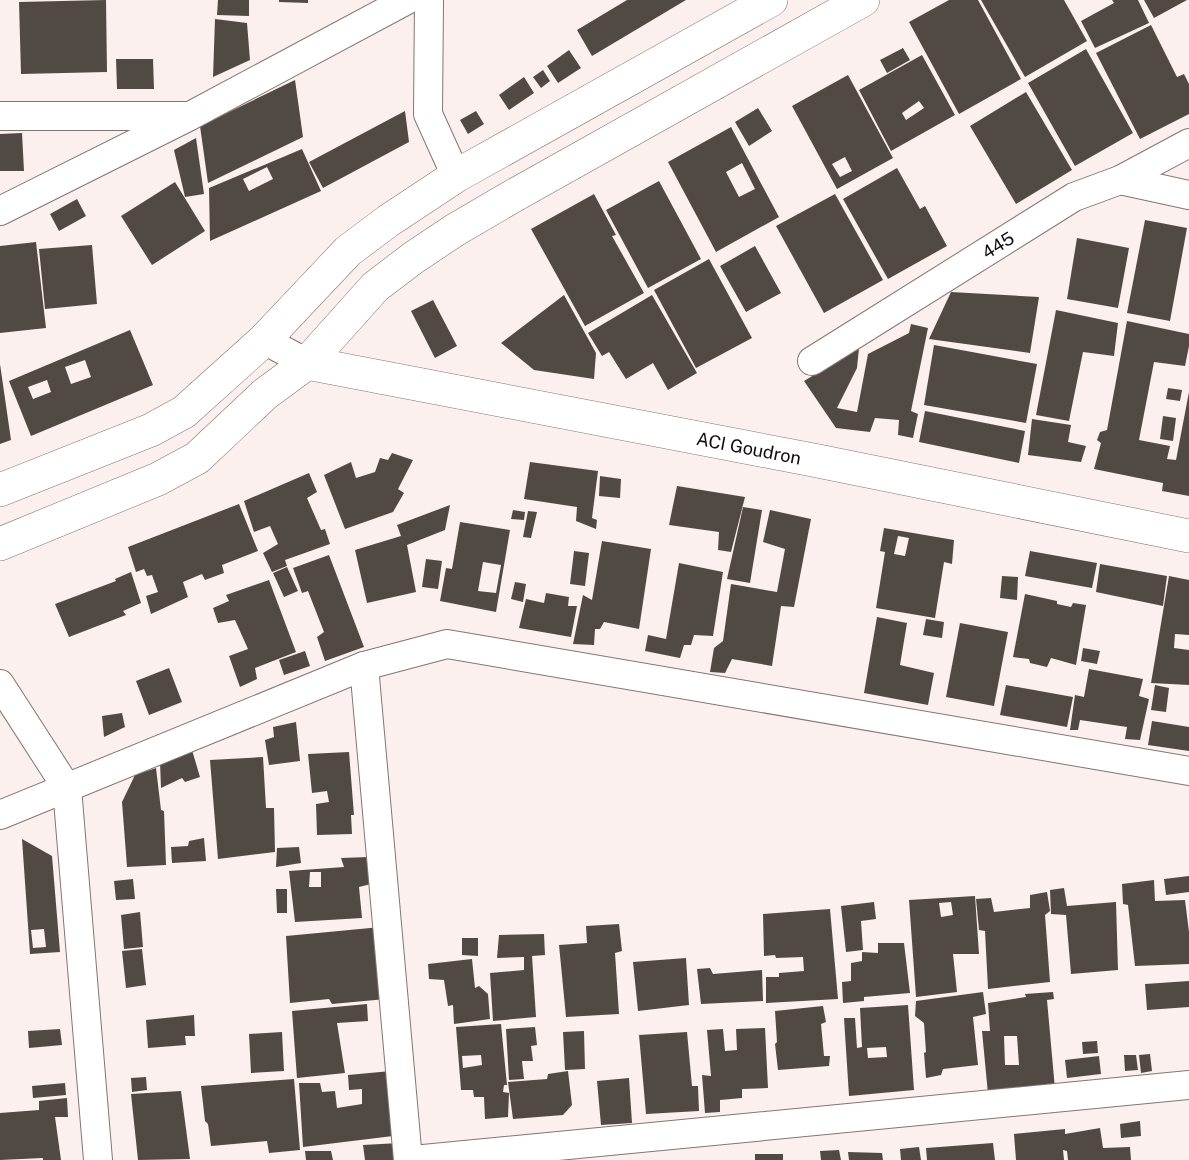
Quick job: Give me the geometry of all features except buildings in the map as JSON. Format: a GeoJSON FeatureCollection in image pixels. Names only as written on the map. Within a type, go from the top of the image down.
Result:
{"type":"FeatureCollection","features":[{"type":"Feature","properties":{"kind":"main road"},"geometry":{"type":"LineString","coordinates":[[0,490],[151,430],[184,412],[264,340],[348,251],[388,221],[456,176],[771,0]]}},
{"type":"Feature","properties":{"kind":"main road"},"geometry":{"type":"LineString","coordinates":[[0,544],[158,479],[197,458],[265,394],[307,363],[375,286],[455,230],[863,0]]}},
{"type":"Feature","properties":{"kind":"main road","name":"ACI Goudron"},"geometry":{"type":"LineString","coordinates":[[307,363],[813,460],[1189,536]]}},
{"type":"Feature","properties":{"kind":"street"},"geometry":{"type":"LineString","coordinates":[[0,211],[190,116],[407,0]]}},
{"type":"Feature","properties":{"kind":"street"},"geometry":{"type":"LineString","coordinates":[[429,0],[428,114],[456,176]]}},
{"type":"Feature","properties":{"kind":"street"},"geometry":{"type":"LineString","coordinates":[[0,116],[190,116]]}},
{"type":"Feature","properties":{"kind":"street","name":"445"},"geometry":{"type":"LineString","coordinates":[[812,361],[1074,197],[1120,180],[1189,143]]}},
{"type":"Feature","properties":{"kind":"street"},"geometry":{"type":"LineString","coordinates":[[1120,180],[1189,195]]}},
{"type":"Feature","properties":{"kind":"street"},"geometry":{"type":"LineString","coordinates":[[264,340],[307,363]]}},
{"type":"Feature","properties":{"kind":"street"},"geometry":{"type":"LineString","coordinates":[[0,815],[364,666],[447,644],[1189,771]]}},
{"type":"Feature","properties":{"kind":"street"},"geometry":{"type":"LineString","coordinates":[[364,666],[408,1160]]}},
{"type":"Feature","properties":{"kind":"street"},"geometry":{"type":"LineString","coordinates":[[0,684],[67,788],[98,1160]]}},
{"type":"Feature","properties":{"kind":"street"},"geometry":{"type":"LineString","coordinates":[[413,1160],[1189,1085]]}}]}
